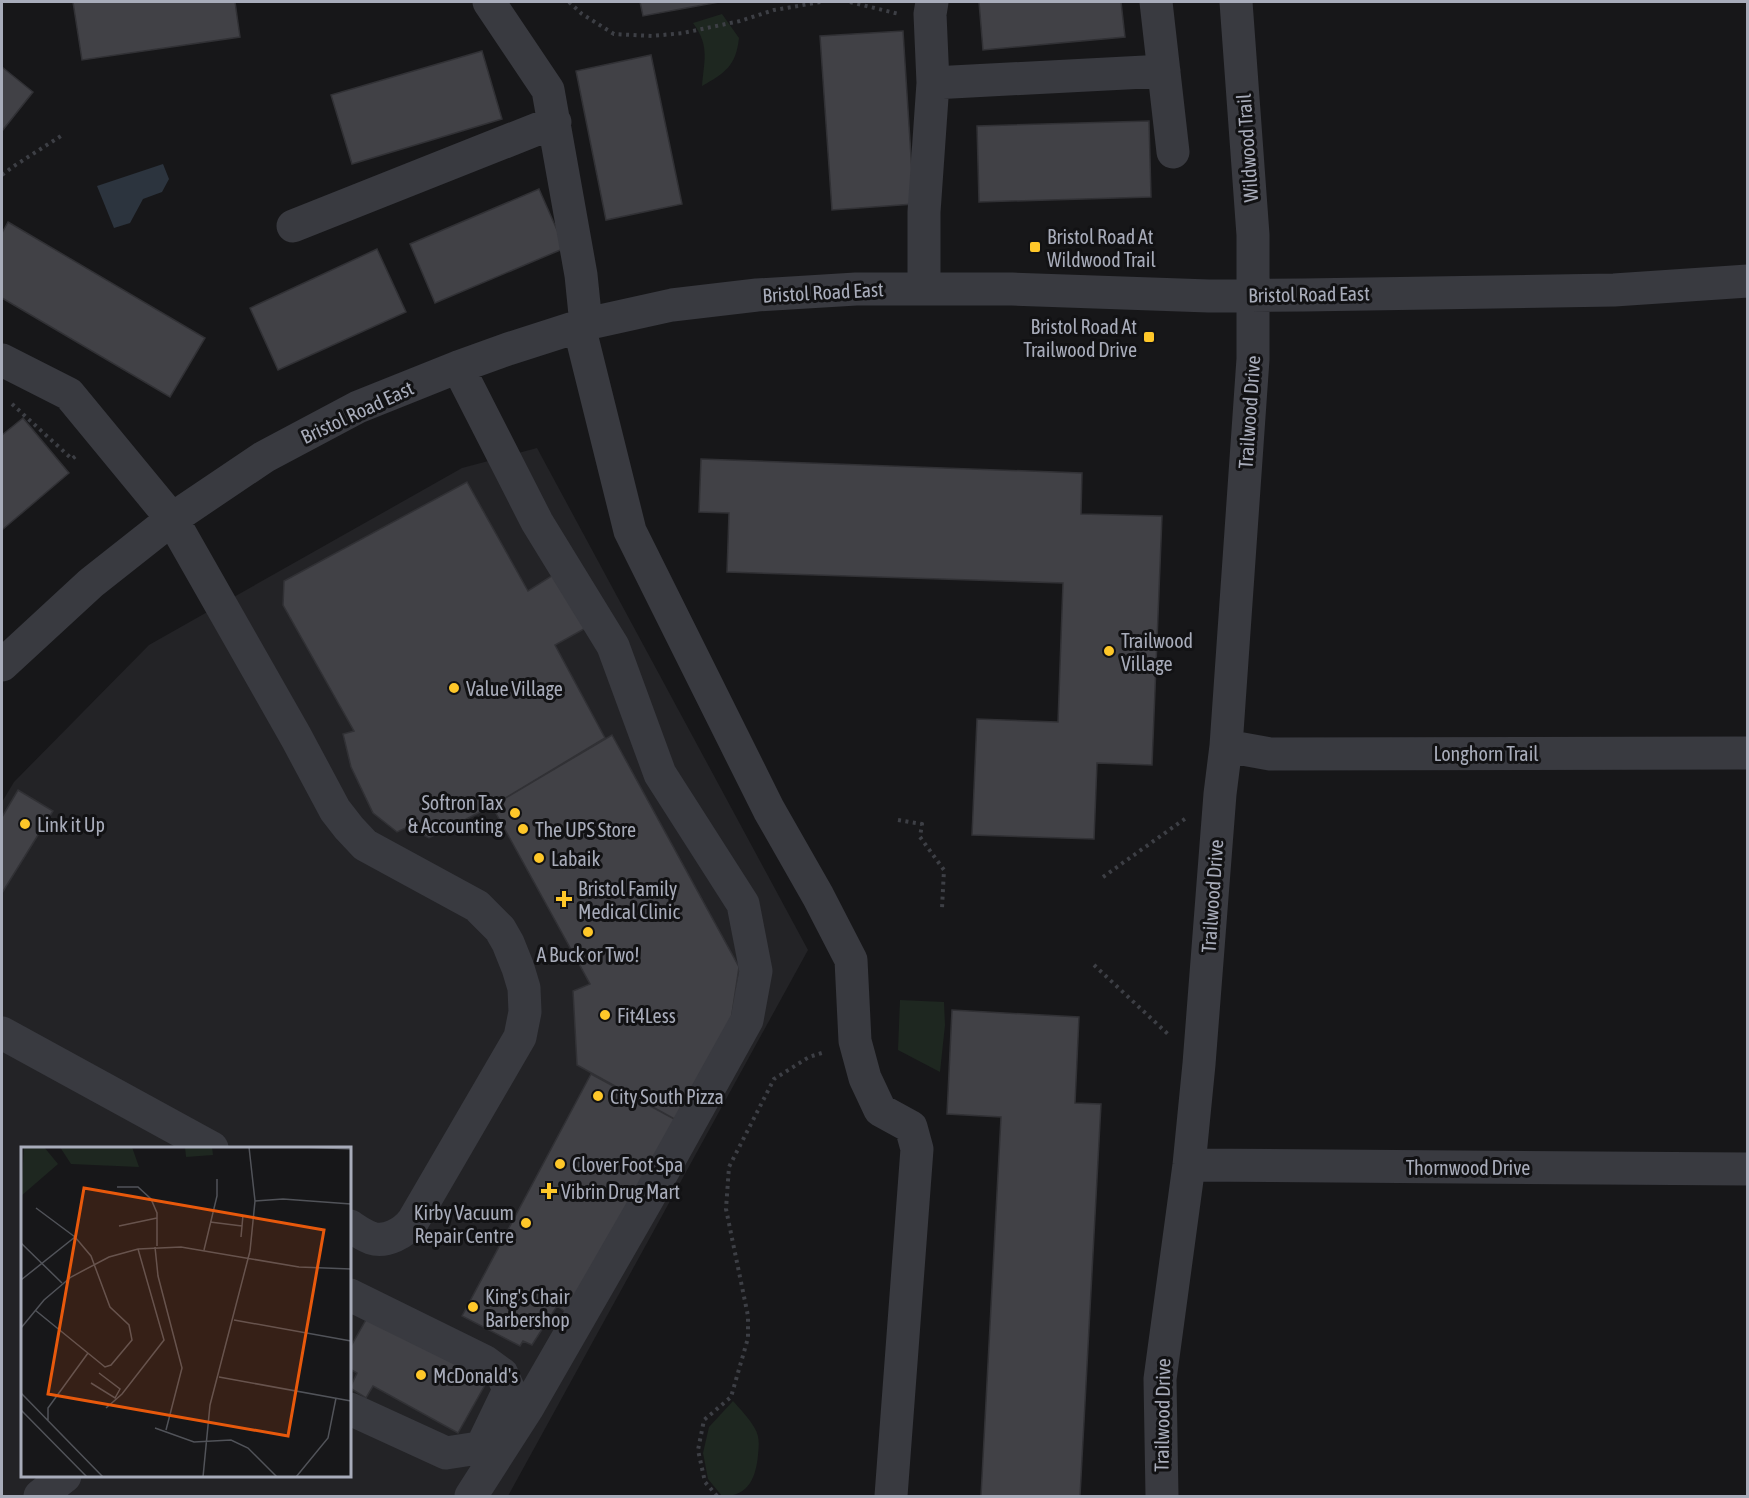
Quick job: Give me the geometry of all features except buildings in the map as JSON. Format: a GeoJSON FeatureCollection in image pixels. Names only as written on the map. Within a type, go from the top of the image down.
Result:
{"type":"FeatureCollection","features":[{"type":"Feature","properties":{"kind":"street"},"geometry":{"type":"LineString","coordinates":[[489,2],[548,90],[581,275],[582,325],[630,531],[769,810],[818,896],[850,960],[855,1041],[865,1078],[880,1110],[911,1127],[917,1149],[891,1497]]}},
{"type":"Feature","properties":{"kind":"street"},"geometry":{"type":"LineString","coordinates":[[1156,2],[1173,152]]}},
{"type":"Feature","properties":{"kind":"street","name":"Wildwood Trail"},"geometry":{"type":"LineString","coordinates":[[1236,2],[1253,235],[1253,295]]}},
{"type":"Feature","properties":{"kind":"street"},"geometry":{"type":"LineString","coordinates":[[924,289],[924,212],[933,83],[931,11]]}},
{"type":"Feature","properties":{"kind":"street"},"geometry":{"type":"LineString","coordinates":[[933,83],[1164,71]]}},
{"type":"Feature","properties":{"kind":"street"},"geometry":{"type":"LineString","coordinates":[[293,226],[555,122]]}},
{"type":"Feature","properties":{"kind":"street","name":"Bristol Road East"},"geometry":{"type":"LineString","coordinates":[[2,665],[90,583],[172,519],[264,457],[358,407],[458,367],[582,325],[672,305],[757,295],[856,290],[1012,289],[1209,296],[1614,290],[1748,281]]}},
{"type":"Feature","properties":{"kind":"street","name":"Trailwood Drive"},"geometry":{"type":"LineString","coordinates":[[1162,1497],[1160,1379],[1189,1165],[1199,1064],[1220,794],[1226,746],[1253,359],[1253,295]]}},
{"type":"Feature","properties":{"kind":"street"},"geometry":{"type":"LineString","coordinates":[[2,360],[69,394],[172,519],[335,810],[365,845],[465,899],[487,915],[500,929],[508,943],[524,988],[525,1012],[520,1037],[413,1221],[393,1237],[383,1239],[371,1238],[351,1227]]}},
{"type":"Feature","properties":{"kind":"street"},"geometry":{"type":"LineString","coordinates":[[458,367],[537,522],[613,646],[660,774],[742,904],[756,971],[747,1020],[528,1407],[471,1497]]}},
{"type":"Feature","properties":{"kind":"street","name":"Longhorn Trail"},"geometry":{"type":"LineString","coordinates":[[1226,746],[1270,754],[1748,753]]}},
{"type":"Feature","properties":{"kind":"street"},"geometry":{"type":"LineString","coordinates":[[2,1032],[208,1147]]}},
{"type":"Feature","properties":{"kind":"street","name":"Thornwood Drive"},"geometry":{"type":"LineString","coordinates":[[1189,1165],[1748,1169]]}},
{"type":"Feature","properties":{"kind":"street"},"geometry":{"type":"LineString","coordinates":[[351,1295],[484,1361],[502,1374],[509,1390],[482,1446],[446,1453],[351,1409]]}},
{"type":"Feature","properties":{"kind":"street"},"geometry":{"type":"LineString","coordinates":[[40,1497],[64,1477]]}},
{"type":"Feature","properties":{"kind":"street"},"geometry":{"type":"LineString","coordinates":[[68,1497],[71,1477]]}},
{"type":"Feature","properties":{"kind":"path"},"geometry":{"type":"LineString","coordinates":[[569,2],[582,14],[614,34],[652,36],[683,33],[740,21],[774,10],[821,2]]}},
{"type":"Feature","properties":{"kind":"path"},"geometry":{"type":"LineString","coordinates":[[851,2],[931,11]]}},
{"type":"Feature","properties":{"kind":"path"},"geometry":{"type":"LineString","coordinates":[[2,176],[64,134]]}},
{"type":"Feature","properties":{"kind":"path"},"geometry":{"type":"LineString","coordinates":[[1103,878],[1220,794]]}},
{"type":"Feature","properties":{"kind":"path"},"geometry":{"type":"LineString","coordinates":[[898,820],[922,824],[920,837],[944,870],[942,908]]}},
{"type":"Feature","properties":{"kind":"path"},"geometry":{"type":"LineString","coordinates":[[1094,964],[1199,1064]]}},
{"type":"Feature","properties":{"kind":"path"},"geometry":{"type":"LineString","coordinates":[[717,1497],[705,1482],[698,1450],[704,1420],[731,1397],[748,1338],[748,1316],[726,1209],[729,1167],[774,1079],[809,1057],[855,1041]]}},
{"type":"Feature","properties":{"kind":"shaded area"},"geometry":{"type":"Polygon","coordinates":[[[722,14],[739,38],[737,48],[728,68],[702,86],[704,46],[693,23],[722,14]]]}},
{"type":"Feature","properties":{"kind":"shaded area"},"geometry":{"type":"Polygon","coordinates":[[[163,164],[169,179],[162,192],[143,199],[130,223],[114,228],[97,186],[163,164]]]}},
{"type":"Feature","properties":{"kind":"shaded area"},"geometry":{"type":"Polygon","coordinates":[[[537,448],[808,950],[508,1496],[2,1496],[2,802],[14,782],[149,645],[462,468],[537,448]]]}},
{"type":"Feature","properties":{"kind":"shaded area"},"geometry":{"type":"Polygon","coordinates":[[[900,1000],[944,1002],[945,1025],[940,1072],[898,1050],[900,1000]]]}},
{"type":"Feature","properties":{"kind":"shaded area"},"geometry":{"type":"Polygon","coordinates":[[[733,1401],[756,1430],[759,1441],[758,1455],[753,1478],[744,1490],[722,1496],[708,1479],[703,1453],[709,1427],[733,1401]]]}},
{"type":"Feature","properties":{"kind":"place","name":"Bristol Road At Wildwood Trail"},"geometry":{"type":"Point","coordinates":[1035,247]}},
{"type":"Feature","properties":{"kind":"place","name":"Bristol Road At Trailwood Drive"},"geometry":{"type":"Point","coordinates":[1149,337]}},
{"type":"Feature","properties":{"kind":"place","name":"Trailwood Village"},"geometry":{"type":"Point","coordinates":[1109,651]}},
{"type":"Feature","properties":{"kind":"place","name":"Value Village"},"geometry":{"type":"Point","coordinates":[454,688]}},
{"type":"Feature","properties":{"kind":"place","name":"Softron Tax & Accounting"},"geometry":{"type":"Point","coordinates":[515,813]}},
{"type":"Feature","properties":{"kind":"place","name":"Link it Up"},"geometry":{"type":"Point","coordinates":[25,824]}},
{"type":"Feature","properties":{"kind":"place","name":"The UPS Store"},"geometry":{"type":"Point","coordinates":[523,829]}},
{"type":"Feature","properties":{"kind":"place","name":"Labaik"},"geometry":{"type":"Point","coordinates":[539,858]}},
{"type":"Feature","properties":{"kind":"place","name":"Bristol Family Medical Clinic"},"geometry":{"type":"Point","coordinates":[564,899]}},
{"type":"Feature","properties":{"kind":"place","name":"A Buck or Two!"},"geometry":{"type":"Point","coordinates":[588,932]}},
{"type":"Feature","properties":{"kind":"place","name":"Fit4Less"},"geometry":{"type":"Point","coordinates":[605,1015]}},
{"type":"Feature","properties":{"kind":"place","name":"City South Pizza"},"geometry":{"type":"Point","coordinates":[598,1096]}},
{"type":"Feature","properties":{"kind":"place","name":"Clover Foot Spa"},"geometry":{"type":"Point","coordinates":[560,1164]}},
{"type":"Feature","properties":{"kind":"place","name":"Vibrin Drug Mart"},"geometry":{"type":"Point","coordinates":[549,1191]}},
{"type":"Feature","properties":{"kind":"place","name":"Kirby Vacuum Repair Centre"},"geometry":{"type":"Point","coordinates":[526,1223]}},
{"type":"Feature","properties":{"kind":"place","name":"King's Chair Barbershop"},"geometry":{"type":"Point","coordinates":[473,1307]}},
{"type":"Feature","properties":{"kind":"place","name":"McDonald's"},"geometry":{"type":"Point","coordinates":[421,1375]}}]}
